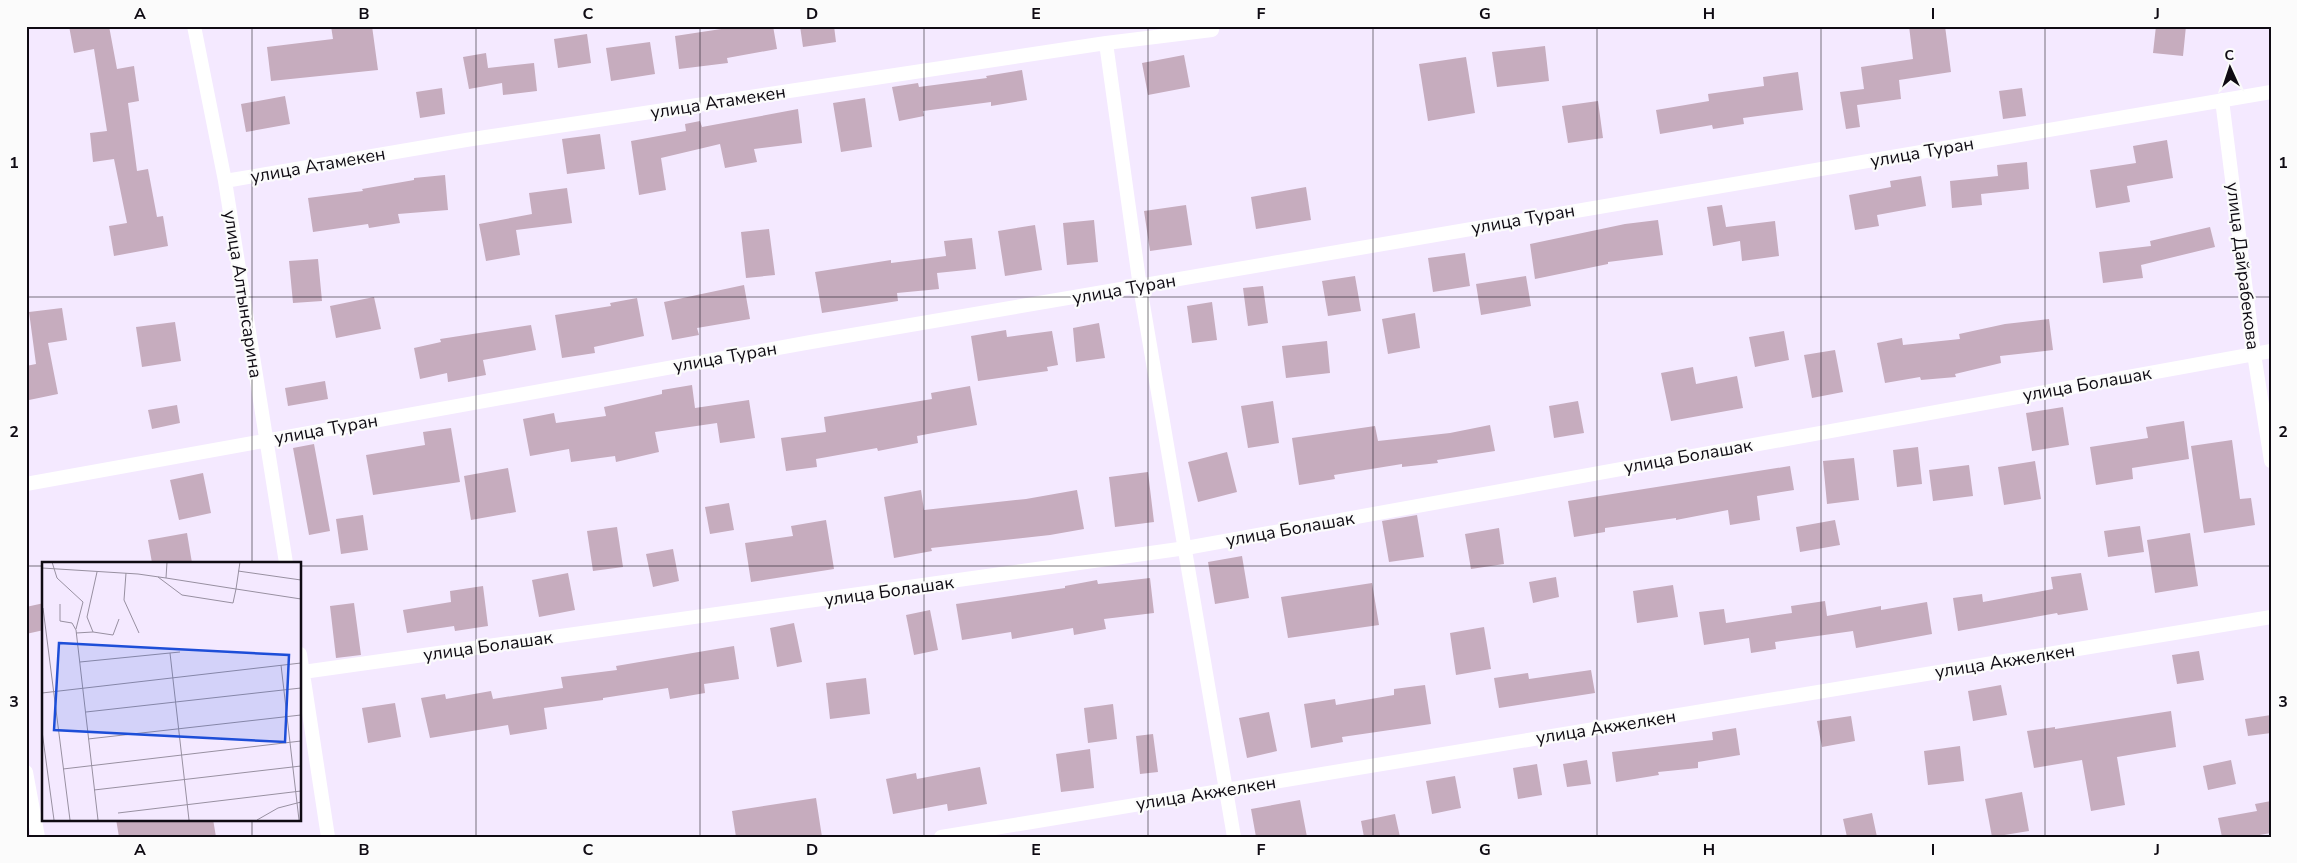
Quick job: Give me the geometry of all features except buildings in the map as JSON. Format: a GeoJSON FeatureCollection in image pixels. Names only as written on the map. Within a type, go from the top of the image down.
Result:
{"type":"FeatureCollection","features":[{"type":"Feature","properties":{"kind":"street","name":"улица Алтынсарина"},"geometry":{"type":"LineString","coordinates":[[194,26],[225,181],[286,562]]}},
{"type":"Feature","properties":{"kind":"street","name":"улица Атамекен"},"geometry":{"type":"LineString","coordinates":[[225,181],[466,140],[1106,43],[1212,30]]}},
{"type":"Feature","properties":{"kind":"street"},"geometry":{"type":"LineString","coordinates":[[1106,43],[1140,287],[1234,837]]}},
{"type":"Feature","properties":{"kind":"street","name":"улица Туран"},"geometry":{"type":"LineString","coordinates":[[26,484],[266,439],[812,342],[2271,92]]}},
{"type":"Feature","properties":{"kind":"street","name":"улица Дайрабекова"},"geometry":{"type":"LineString","coordinates":[[2222,100],[2254,354],[2271,461]]}},
{"type":"Feature","properties":{"kind":"street","name":"улица Болашак"},"geometry":{"type":"LineString","coordinates":[[303,672],[1186,548],[2271,351]]}},
{"type":"Feature","properties":{"kind":"street","name":"улица Акжелкен"},"geometry":{"type":"LineString","coordinates":[[940,837],[2271,617]]}},
{"type":"Feature","properties":{"kind":"street"},"geometry":{"type":"LineString","coordinates":[[301,660],[328,837]]}},
{"type":"Feature","properties":{"kind":"street"},"geometry":{"type":"LineString","coordinates":[[26,772],[38,837]]}}]}
